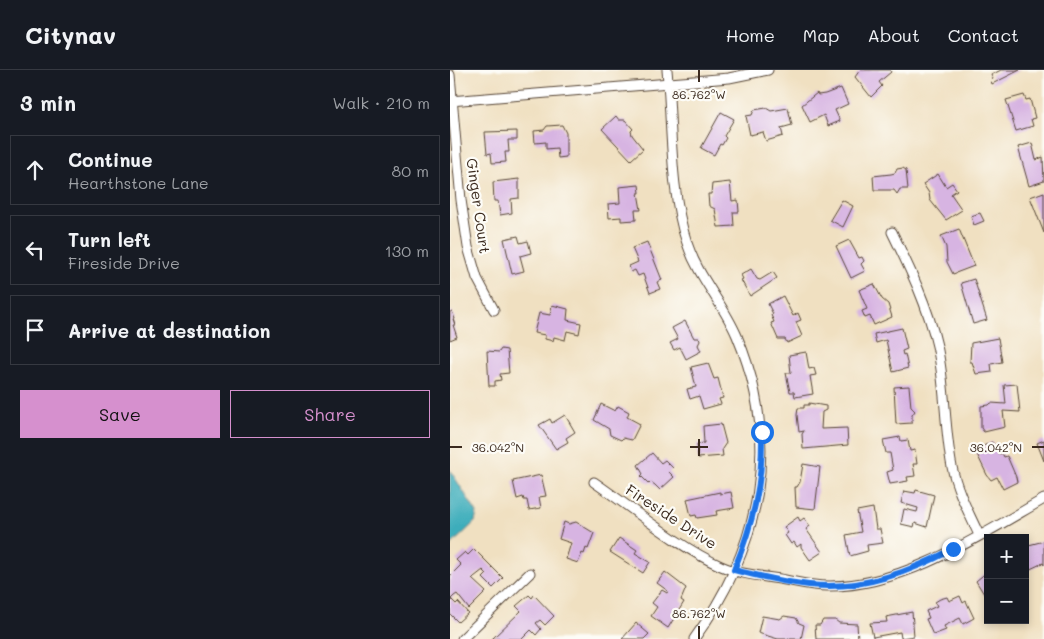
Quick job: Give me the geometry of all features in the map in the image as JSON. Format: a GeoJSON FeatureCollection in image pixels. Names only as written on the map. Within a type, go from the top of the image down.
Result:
{"type":"FeatureCollection","features":[{"type":"Feature","properties":{"kind":"street"},"geometry":{"type":"LineString","coordinates":[[667,70],[678,197],[684,233],[697,268],[737,335],[752,379],[760,415],[762,453],[759,491],[750,528],[734,570],[717,604],[694,639]]}},
{"type":"Feature","properties":{"kind":"street"},"geometry":{"type":"LineString","coordinates":[[451,100],[669,84],[729,78],[768,70]]}},
{"type":"Feature","properties":{"kind":"street","name":"Ginger Court"},"geometry":{"type":"LineString","coordinates":[[450,75],[461,200],[468,247],[477,278],[494,310]]}},
{"type":"Feature","properties":{"kind":"street"},"geometry":{"type":"LineString","coordinates":[[892,232],[916,282],[933,330],[943,382],[952,469],[979,535]]}},
{"type":"Feature","properties":{"kind":"street","name":"Fireside Drive"},"geometry":{"type":"LineString","coordinates":[[594,482],[712,562],[734,570],[819,586],[854,584],[882,578],[918,566],[1044,499]]}},
{"type":"Feature","properties":{"kind":"street"},"geometry":{"type":"LineString","coordinates":[[462,639],[530,574]]}},
{"type":"Feature","properties":{"kind":"water"},"geometry":{"type":"Polygon","coordinates":[[[450,470],[477,513],[475,522],[450,546],[450,470]]]}},
{"type":"Feature","properties":{"kind":"building"},"geometry":{"type":"Polygon","coordinates":[[[860,70],[890,70],[891,72],[879,82],[882,86],[871,97],[855,77],[860,70]]]}},
{"type":"Feature","properties":{"kind":"building"},"geometry":{"type":"Polygon","coordinates":[[[1001,70],[1020,70],[992,84],[991,81],[993,79],[991,75],[1001,70]]]}},
{"type":"Feature","properties":{"kind":"building"},"geometry":{"type":"Polygon","coordinates":[[[841,88],[848,104],[835,110],[840,121],[828,126],[824,115],[810,122],[802,105],[817,93],[818,95],[825,94],[841,88]]]}},
{"type":"Feature","properties":{"kind":"building"},"geometry":{"type":"Polygon","coordinates":[[[1024,95],[1026,100],[1030,99],[1035,118],[1031,119],[1033,126],[1016,131],[1006,100],[1024,95]]]}},
{"type":"Feature","properties":{"kind":"building"},"geometry":{"type":"Polygon","coordinates":[[[766,108],[771,111],[788,108],[792,125],[781,128],[783,136],[766,141],[763,132],[750,135],[746,116],[752,115],[754,110],[766,108]]]}},
{"type":"Feature","properties":{"kind":"building"},"geometry":{"type":"Polygon","coordinates":[[[721,112],[734,119],[724,136],[726,138],[714,155],[701,148],[721,112]]]}},
{"type":"Feature","properties":{"kind":"building"},"geometry":{"type":"Polygon","coordinates":[[[616,116],[619,120],[625,120],[633,129],[631,131],[632,135],[643,149],[631,160],[602,129],[616,116]]]}},
{"type":"Feature","properties":{"kind":"building"},"geometry":{"type":"Polygon","coordinates":[[[562,125],[566,133],[566,157],[558,158],[557,148],[546,149],[546,142],[535,143],[534,131],[544,130],[547,126],[562,125]]]}},
{"type":"Feature","properties":{"kind":"building"},"geometry":{"type":"Polygon","coordinates":[[[517,131],[517,140],[508,140],[509,152],[505,152],[506,162],[492,163],[491,153],[487,154],[485,132],[517,131]]]}},
{"type":"Feature","properties":{"kind":"building"},"geometry":{"type":"Polygon","coordinates":[[[1032,143],[1036,160],[1043,157],[1044,181],[1029,186],[1018,147],[1032,143]]]}},
{"type":"Feature","properties":{"kind":"building"},"geometry":{"type":"Polygon","coordinates":[[[903,168],[906,170],[908,189],[900,189],[897,194],[894,190],[874,190],[873,176],[895,173],[897,169],[903,168]]]}},
{"type":"Feature","properties":{"kind":"building"},"geometry":{"type":"Polygon","coordinates":[[[938,174],[946,187],[952,183],[957,190],[951,194],[962,210],[946,220],[930,200],[929,193],[923,184],[938,174]]]}},
{"type":"Feature","properties":{"kind":"building"},"geometry":{"type":"Polygon","coordinates":[[[519,179],[519,198],[511,199],[512,213],[500,215],[498,201],[494,201],[493,182],[519,179]]]}},
{"type":"Feature","properties":{"kind":"building"},"geometry":{"type":"Polygon","coordinates":[[[730,182],[732,201],[738,200],[739,212],[733,212],[734,226],[718,227],[715,209],[709,206],[708,194],[711,194],[712,184],[730,182]]]}},
{"type":"Feature","properties":{"kind":"building"},"geometry":{"type":"Polygon","coordinates":[[[639,185],[640,193],[638,193],[641,210],[635,210],[636,220],[621,221],[621,217],[609,218],[608,204],[620,203],[619,187],[639,185]]]}},
{"type":"Feature","properties":{"kind":"building"},"geometry":{"type":"Polygon","coordinates":[[[1044,192],[1044,233],[1030,197],[1044,192]]]}},
{"type":"Feature","properties":{"kind":"building"},"geometry":{"type":"Polygon","coordinates":[[[842,200],[853,206],[843,227],[830,220],[842,200]]]}},
{"type":"Feature","properties":{"kind":"building"},"geometry":{"type":"Polygon","coordinates":[[[980,213],[984,221],[974,225],[971,216],[980,213]]]}},
{"type":"Feature","properties":{"kind":"building"},"geometry":{"type":"Polygon","coordinates":[[[959,229],[974,266],[953,274],[947,262],[946,247],[941,236],[959,229]]]}},
{"type":"Feature","properties":{"kind":"building"},"geometry":{"type":"Polygon","coordinates":[[[518,236],[520,243],[528,241],[531,253],[520,256],[524,271],[512,274],[504,239],[518,236]]]}},
{"type":"Feature","properties":{"kind":"building"},"geometry":{"type":"Polygon","coordinates":[[[849,240],[859,258],[862,257],[864,261],[861,264],[865,271],[851,278],[836,246],[849,240]]]}},
{"type":"Feature","properties":{"kind":"building"},"geometry":{"type":"Polygon","coordinates":[[[647,242],[662,280],[657,282],[660,289],[650,293],[643,274],[638,276],[635,270],[631,272],[629,266],[638,262],[632,248],[647,242]]]}},
{"type":"Feature","properties":{"kind":"building"},"geometry":{"type":"Polygon","coordinates":[[[751,269],[757,279],[760,280],[773,272],[777,278],[750,296],[741,280],[743,279],[741,275],[751,269]]]}},
{"type":"Feature","properties":{"kind":"building"},"geometry":{"type":"Polygon","coordinates":[[[974,279],[987,320],[973,324],[961,283],[974,279]]]}},
{"type":"Feature","properties":{"kind":"building"},"geometry":{"type":"Polygon","coordinates":[[[874,284],[882,299],[888,304],[892,317],[874,325],[870,316],[865,318],[862,311],[867,309],[859,290],[874,284]]]}},
{"type":"Feature","properties":{"kind":"building"},"geometry":{"type":"Polygon","coordinates":[[[783,296],[793,316],[798,313],[801,320],[796,322],[802,336],[787,343],[785,339],[778,339],[771,323],[774,322],[771,315],[773,314],[768,304],[783,296]]]}},
{"type":"Feature","properties":{"kind":"building"},"geometry":{"type":"Polygon","coordinates":[[[552,305],[568,309],[567,320],[581,323],[579,334],[567,331],[565,340],[554,337],[553,341],[545,339],[545,335],[534,333],[539,313],[550,315],[552,305]]]}},
{"type":"Feature","properties":{"kind":"building"},"geometry":{"type":"Polygon","coordinates":[[[452,311],[455,319],[453,319],[455,325],[453,325],[457,337],[450,340],[450,312],[452,311]]]}},
{"type":"Feature","properties":{"kind":"building"},"geometry":{"type":"Polygon","coordinates":[[[685,321],[694,338],[699,338],[698,345],[701,351],[686,359],[680,347],[674,350],[670,343],[678,339],[672,328],[685,321]]]}},
{"type":"Feature","properties":{"kind":"building"},"geometry":{"type":"Polygon","coordinates":[[[902,328],[907,349],[902,351],[903,355],[905,354],[908,368],[893,372],[886,340],[876,343],[874,334],[902,328]]]}},
{"type":"Feature","properties":{"kind":"building"},"geometry":{"type":"Polygon","coordinates":[[[998,338],[1002,362],[991,364],[992,372],[976,374],[972,362],[970,362],[971,343],[998,338]]]}},
{"type":"Feature","properties":{"kind":"building"},"geometry":{"type":"Polygon","coordinates":[[[501,349],[507,350],[509,373],[500,374],[501,380],[495,381],[495,386],[489,386],[487,351],[499,352],[501,349]]]}},
{"type":"Feature","properties":{"kind":"building"},"geometry":{"type":"Polygon","coordinates":[[[806,352],[809,369],[814,368],[816,375],[810,376],[813,394],[795,397],[794,392],[790,392],[786,373],[791,373],[789,355],[806,352]]]}},
{"type":"Feature","properties":{"kind":"building"},"geometry":{"type":"Polygon","coordinates":[[[708,363],[714,379],[718,378],[723,398],[719,399],[721,404],[703,409],[699,396],[690,399],[687,389],[696,387],[691,367],[708,363]]]}},
{"type":"Feature","properties":{"kind":"building"},"geometry":{"type":"Polygon","coordinates":[[[1017,384],[1020,412],[1003,411],[1005,427],[984,432],[981,428],[981,406],[991,403],[1006,404],[1004,385],[1017,384]]]}},
{"type":"Feature","properties":{"kind":"building"},"geometry":{"type":"Polygon","coordinates":[[[909,386],[911,407],[915,411],[912,415],[912,423],[896,424],[894,387],[909,386]]]}},
{"type":"Feature","properties":{"kind":"building"},"geometry":{"type":"Polygon","coordinates":[[[809,403],[826,406],[826,410],[822,412],[821,429],[847,428],[848,445],[803,449],[802,434],[804,431],[799,432],[797,415],[798,408],[804,408],[804,405],[809,405],[809,403]]]}},
{"type":"Feature","properties":{"kind":"building"},"geometry":{"type":"Polygon","coordinates":[[[601,404],[615,411],[618,406],[629,412],[627,417],[640,424],[632,440],[623,438],[621,440],[610,435],[609,429],[594,420],[601,404]]]}},
{"type":"Feature","properties":{"kind":"building"},"geometry":{"type":"Polygon","coordinates":[[[565,415],[575,432],[566,438],[568,442],[556,449],[539,425],[550,419],[552,423],[565,415]]]}},
{"type":"Feature","properties":{"kind":"building"},"geometry":{"type":"Polygon","coordinates":[[[721,424],[726,443],[722,449],[723,456],[698,458],[697,444],[704,443],[703,426],[721,424]]]}},
{"type":"Feature","properties":{"kind":"building"},"geometry":{"type":"Polygon","coordinates":[[[900,437],[901,441],[908,440],[910,451],[915,450],[917,464],[913,464],[915,476],[907,477],[908,481],[890,484],[887,472],[893,470],[890,453],[886,453],[883,440],[900,437]]]}},
{"type":"Feature","properties":{"kind":"building"},"geometry":{"type":"Polygon","coordinates":[[[1044,440],[1044,461],[1037,443],[1044,440]]]}},
{"type":"Feature","properties":{"kind":"building"},"geometry":{"type":"Polygon","coordinates":[[[992,442],[999,454],[1002,453],[1004,457],[1007,456],[1016,477],[1017,482],[1003,489],[997,477],[991,480],[987,475],[975,450],[992,442]]]}},
{"type":"Feature","properties":{"kind":"building"},"geometry":{"type":"Polygon","coordinates":[[[652,453],[661,463],[665,460],[673,468],[669,472],[674,477],[660,490],[651,482],[649,484],[641,476],[643,474],[638,465],[652,453]]]}},
{"type":"Feature","properties":{"kind":"building"},"geometry":{"type":"Polygon","coordinates":[[[803,464],[820,467],[815,509],[796,507],[795,487],[800,482],[803,464]]]}},
{"type":"Feature","properties":{"kind":"building"},"geometry":{"type":"Polygon","coordinates":[[[541,475],[546,496],[539,497],[541,508],[529,510],[527,500],[524,500],[523,497],[517,499],[513,481],[541,475]]]}},
{"type":"Feature","properties":{"kind":"building"},"geometry":{"type":"Polygon","coordinates":[[[916,490],[934,495],[927,527],[915,523],[914,527],[901,524],[904,509],[917,512],[918,508],[901,503],[904,491],[915,493],[916,490]]]}},
{"type":"Feature","properties":{"kind":"building"},"geometry":{"type":"Polygon","coordinates":[[[720,492],[720,494],[731,492],[734,508],[716,511],[717,515],[697,518],[696,515],[691,516],[687,499],[720,492]]]}},
{"type":"Feature","properties":{"kind":"building"},"geometry":{"type":"Polygon","coordinates":[[[873,508],[876,529],[880,529],[883,543],[867,545],[868,551],[850,556],[846,535],[861,532],[857,511],[873,508]]]}},
{"type":"Feature","properties":{"kind":"building"},"geometry":{"type":"Polygon","coordinates":[[[798,517],[800,521],[804,518],[810,526],[806,529],[822,552],[810,560],[801,544],[797,547],[794,542],[791,544],[785,535],[788,533],[784,527],[798,517]]]}},
{"type":"Feature","properties":{"kind":"building"},"geometry":{"type":"Polygon","coordinates":[[[564,522],[569,524],[576,522],[594,533],[588,549],[586,548],[584,554],[582,553],[578,563],[566,559],[571,543],[559,539],[564,522]]]}},
{"type":"Feature","properties":{"kind":"building"},"geometry":{"type":"Polygon","coordinates":[[[619,538],[637,550],[635,553],[650,562],[643,573],[610,552],[619,538]]]}},
{"type":"Feature","properties":{"kind":"building"},"geometry":{"type":"Polygon","coordinates":[[[1044,541],[1044,565],[1043,563],[1029,570],[1029,545],[1044,541]]]}},
{"type":"Feature","properties":{"kind":"building"},"geometry":{"type":"Polygon","coordinates":[[[474,549],[503,578],[493,588],[483,578],[487,574],[483,570],[474,577],[472,579],[486,592],[469,609],[457,594],[454,596],[451,599],[456,604],[458,602],[468,613],[458,622],[450,614],[450,576],[461,565],[456,560],[465,552],[468,555],[474,549]]]}},
{"type":"Feature","properties":{"kind":"building"},"geometry":{"type":"Polygon","coordinates":[[[665,572],[686,588],[681,600],[684,602],[668,628],[651,616],[657,607],[652,603],[662,590],[667,593],[668,591],[657,583],[665,572]]]}},
{"type":"Feature","properties":{"kind":"building"},"geometry":{"type":"Polygon","coordinates":[[[984,574],[984,594],[976,581],[984,574]]]}},
{"type":"Feature","properties":{"kind":"building"},"geometry":{"type":"Polygon","coordinates":[[[529,595],[532,598],[534,595],[554,616],[545,625],[540,620],[536,623],[541,629],[536,635],[531,630],[522,639],[492,639],[521,611],[516,606],[529,595]]]}},
{"type":"Feature","properties":{"kind":"building"},"geometry":{"type":"Polygon","coordinates":[[[960,596],[963,603],[966,601],[974,618],[963,624],[960,618],[944,626],[946,630],[933,635],[926,619],[929,618],[926,611],[937,606],[935,602],[940,599],[947,597],[949,601],[960,596]]]}},
{"type":"Feature","properties":{"kind":"building"},"geometry":{"type":"Polygon","coordinates":[[[912,612],[914,636],[901,638],[900,632],[873,637],[870,623],[887,622],[886,617],[912,612]]]}},
{"type":"Feature","properties":{"kind":"building"},"geometry":{"type":"Polygon","coordinates":[[[762,616],[780,619],[784,616],[796,618],[799,623],[804,625],[801,639],[778,639],[758,633],[762,616]]]}},
{"type":"Feature","properties":{"kind":"building"},"geometry":{"type":"Polygon","coordinates":[[[823,620],[857,624],[858,639],[816,639],[815,625],[820,625],[823,620]]]}},
{"type":"Feature","properties":{"kind":"building"},"geometry":{"type":"Polygon","coordinates":[[[636,623],[649,634],[644,639],[622,639],[636,623]]]}},
{"type":"Feature","properties":{"kind":"route"},"geometry":{"type":"LineString","coordinates":[[762,432],[761,481],[744,548],[734,570],[819,586],[838,586],[869,581],[898,573],[918,566],[953,549]]}}]}
